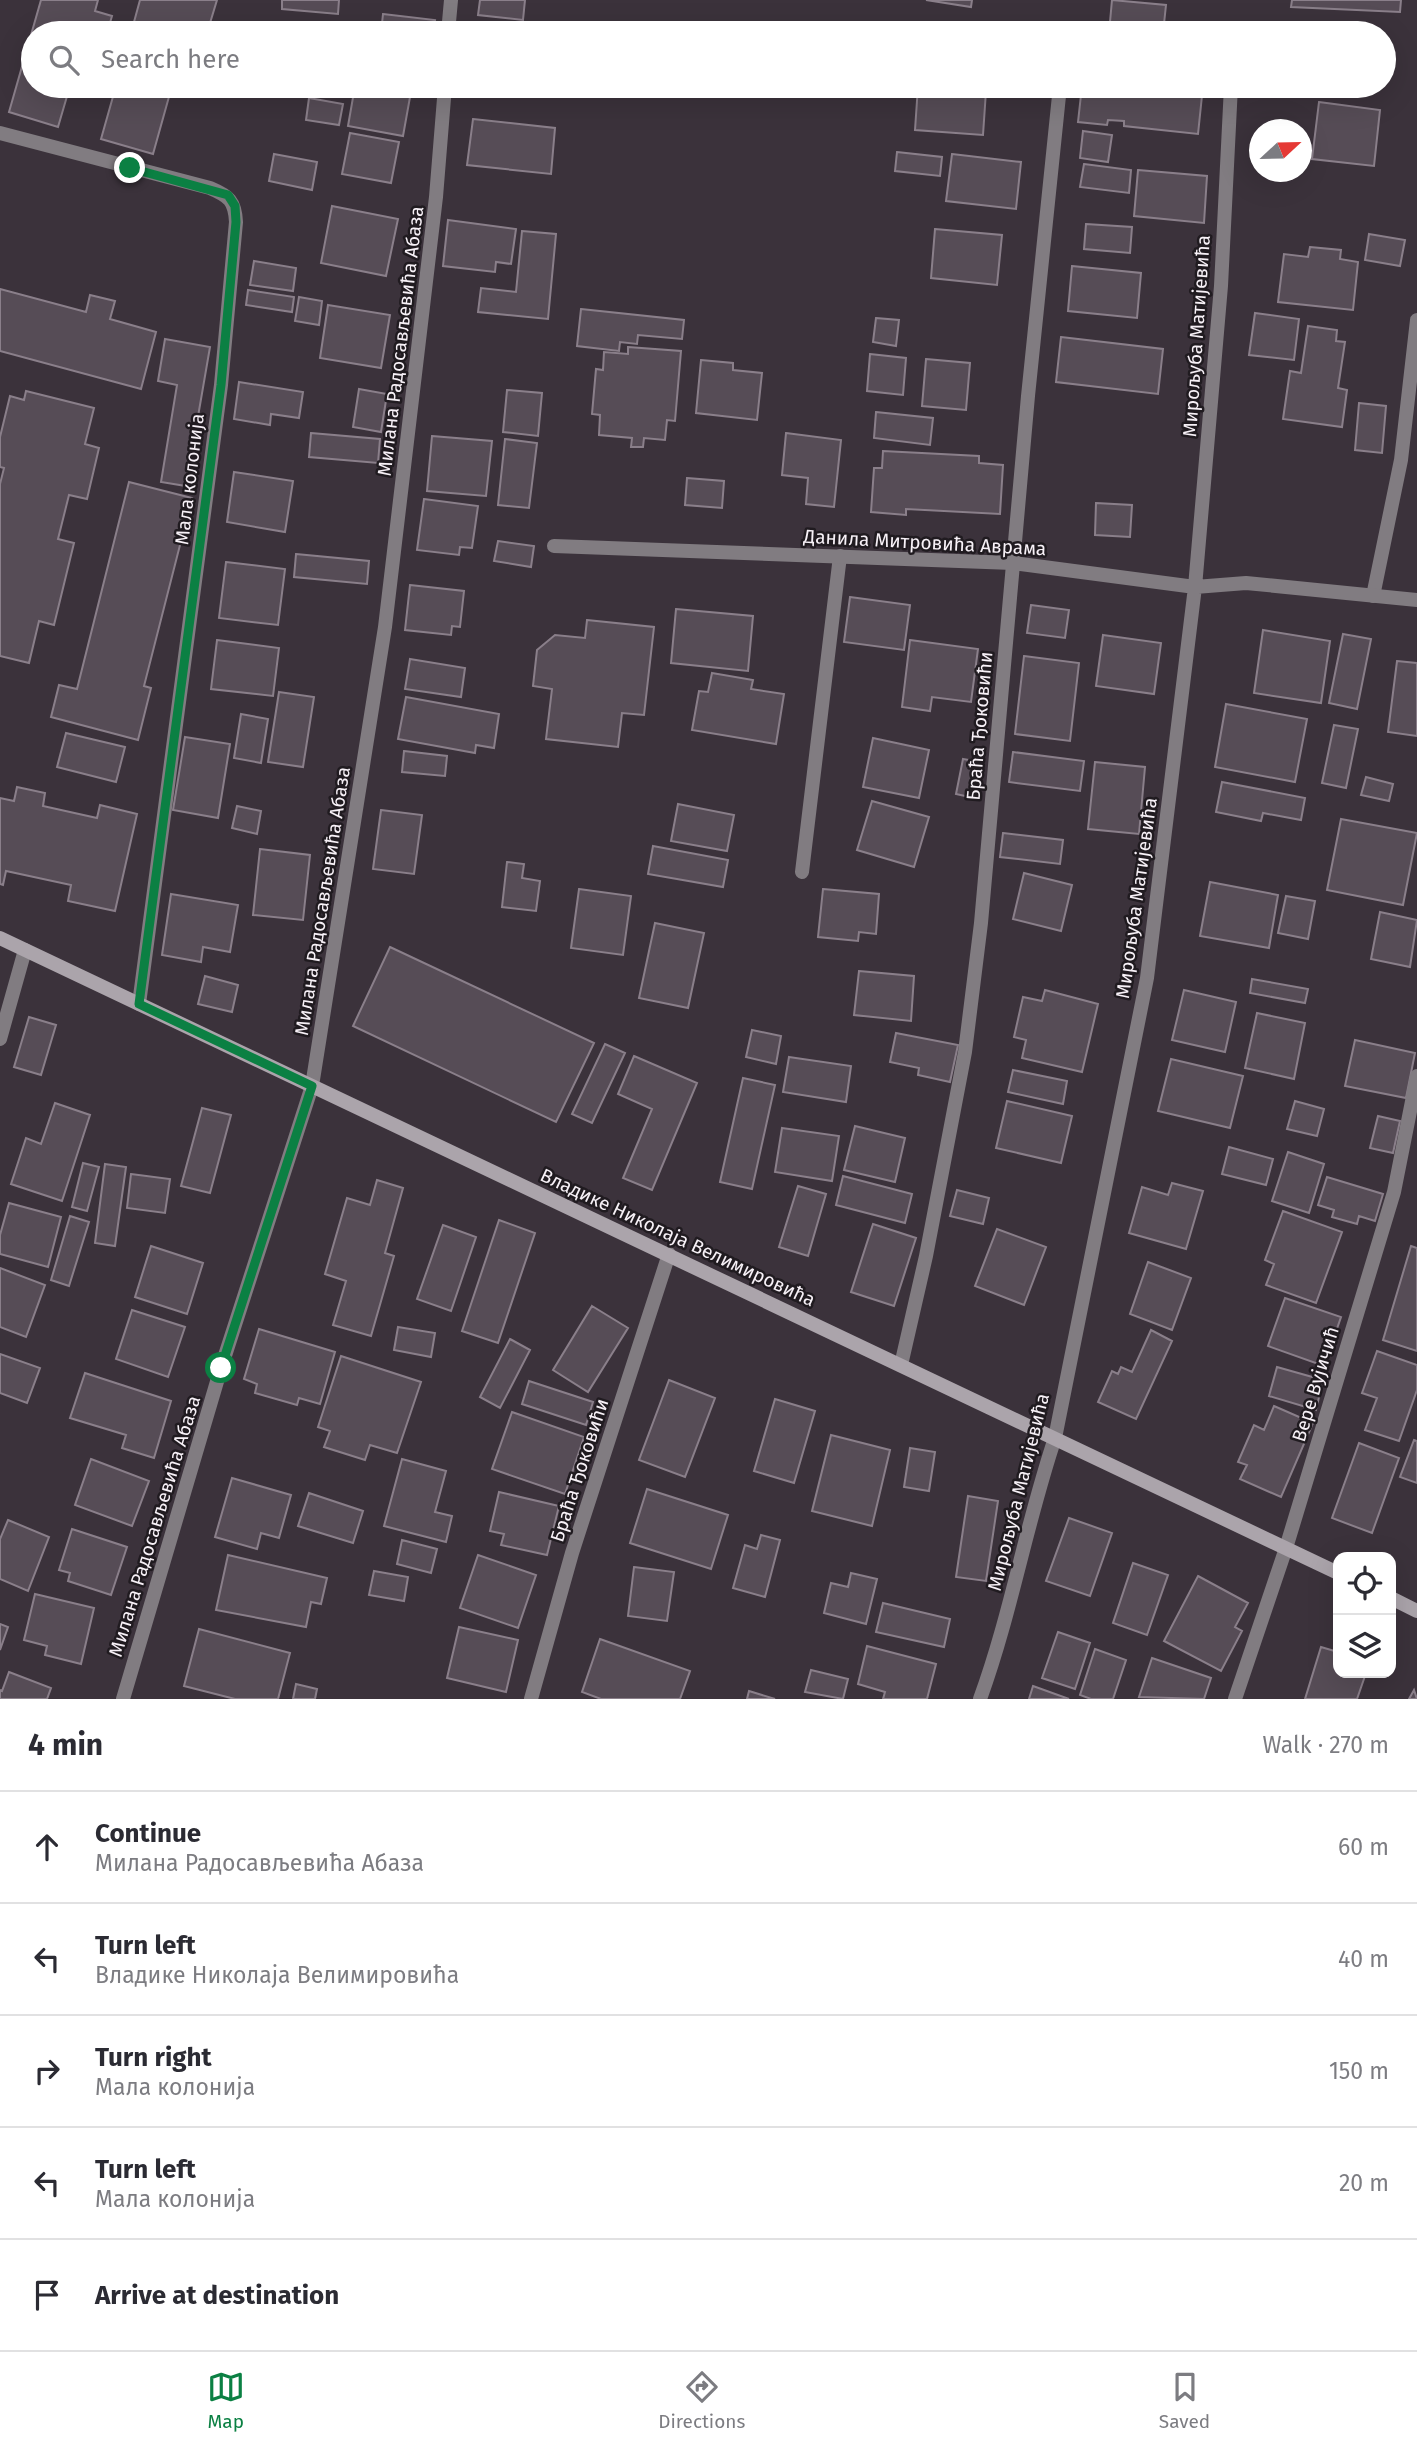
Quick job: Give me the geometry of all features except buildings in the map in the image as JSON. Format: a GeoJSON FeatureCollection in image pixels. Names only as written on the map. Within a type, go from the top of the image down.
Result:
{"type":"FeatureCollection","features":[{"type":"Feature","properties":{"kind":"street"},"geometry":{"type":"LineString","coordinates":[[449,21],[451,0]]}},
{"type":"Feature","properties":{"kind":"street","name":"Милана Радосављевића Абаза"},"geometry":{"type":"LineString","coordinates":[[123,1699],[221,1368],[312,1086],[385,627],[436,197],[444,98]]}},
{"type":"Feature","properties":{"kind":"street","name":"Браћа Ђоковићи"},"geometry":{"type":"LineString","coordinates":[[901,1365],[926,1256],[965,1052],[981,922],[1059,98]]}},
{"type":"Feature","properties":{"kind":"street","name":"Мирољуба Матијевића"},"geometry":{"type":"LineString","coordinates":[[980,1699],[1035,1498],[1055,1438],[1147,978],[1195,587],[1221,286],[1230,98]]}},
{"type":"Feature","properties":{"kind":"street","name":"Мала колонија"},"geometry":{"type":"LineString","coordinates":[[0,133],[210,188],[228,195],[235,206],[236,222],[221,385],[139,1004]]}},
{"type":"Feature","properties":{"kind":"street"},"geometry":{"type":"LineString","coordinates":[[1373,596],[1401,460],[1417,320]]}},
{"type":"Feature","properties":{"kind":"street","name":"Данила Митровића Аврама"},"geometry":{"type":"LineString","coordinates":[[554,545],[1013,563],[1195,587],[1246,583],[1417,600]]}},
{"type":"Feature","properties":{"kind":"street"},"geometry":{"type":"LineString","coordinates":[[802,872],[840,556]]}},
{"type":"Feature","properties":{"kind":"street","name":"Владике Николаја Велимировића"},"geometry":{"type":"LineString","coordinates":[[0,938],[1333,1571]]}},
{"type":"Feature","properties":{"kind":"street"},"geometry":{"type":"LineString","coordinates":[[0,1039],[25,950]]}},
{"type":"Feature","properties":{"kind":"street","name":"Вере Вујичић"},"geometry":{"type":"LineString","coordinates":[[1235,1699],[1286,1548],[1394,1192],[1417,1076]]}},
{"type":"Feature","properties":{"kind":"street","name":"Браћа Ђоковићи"},"geometry":{"type":"LineString","coordinates":[[531,1699],[572,1553],[669,1254]]}},
{"type":"Feature","properties":{"kind":"street"},"geometry":{"type":"LineString","coordinates":[[1396,1600],[1417,1611]]}},
{"type":"Feature","properties":{"kind":"route"},"geometry":{"type":"LineString","coordinates":[[130,168],[228,195],[235,206],[236,222],[221,385],[205,515],[139,1004],[312,1086],[221,1368]]}}]}
